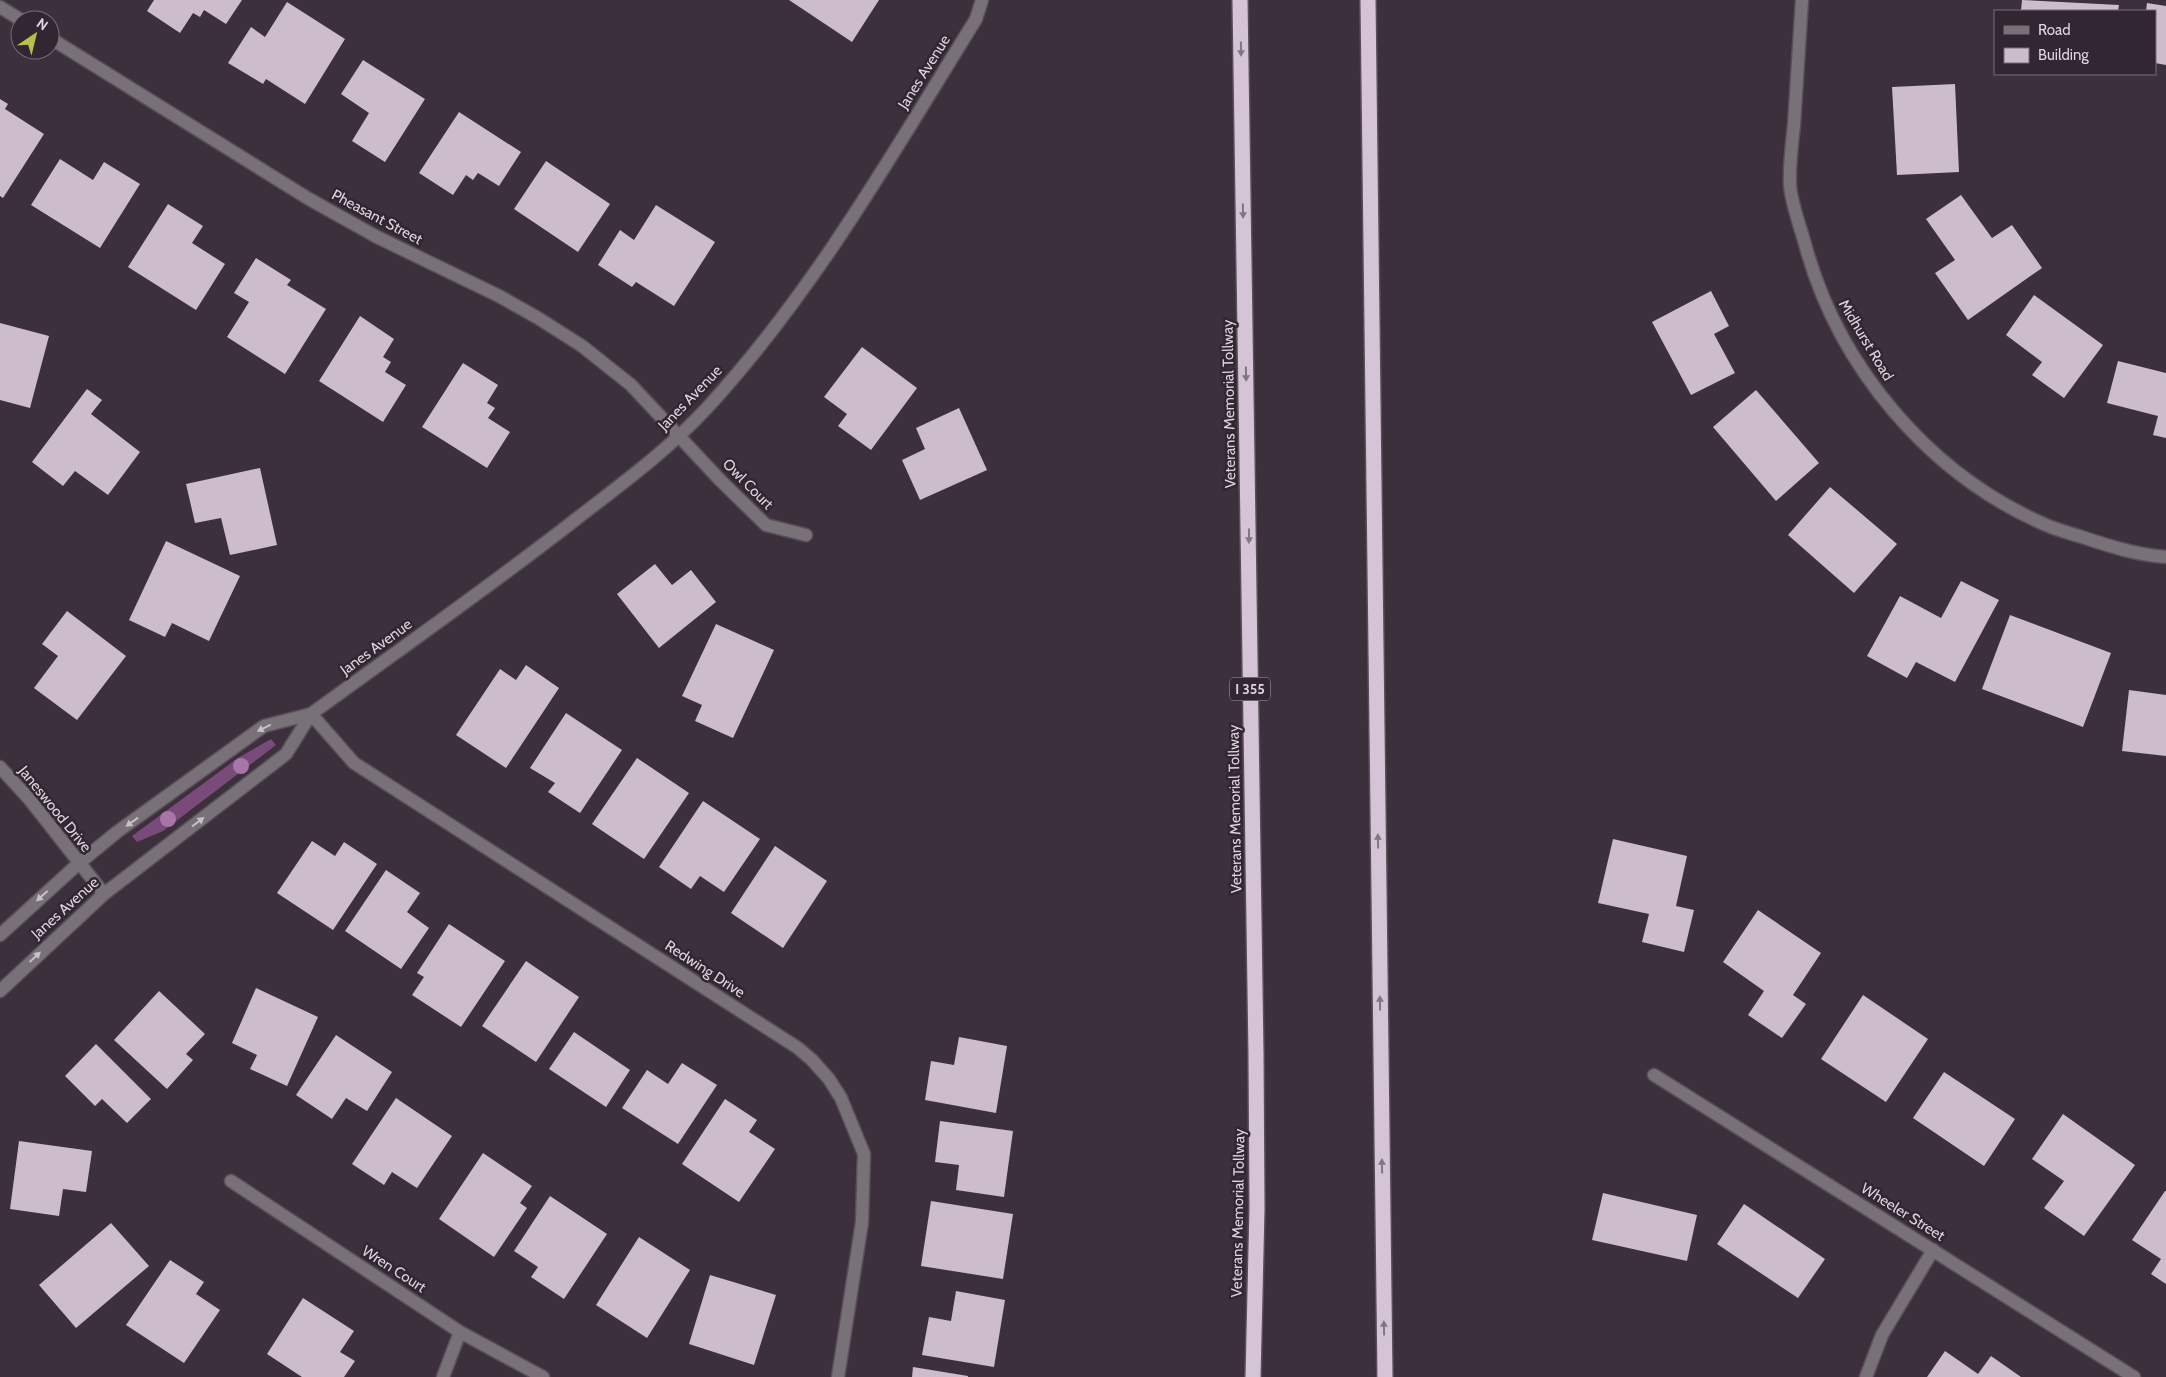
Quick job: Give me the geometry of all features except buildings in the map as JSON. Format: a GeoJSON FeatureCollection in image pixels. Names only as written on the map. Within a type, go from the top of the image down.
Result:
{"type":"FeatureCollection","features":[{"type":"Feature","properties":{"kind":"highway","name":"Veterans Memorial Tollway"},"geometry":{"type":"LineString","coordinates":[[1240,0],[1256,1054],[1256,1208],[1252,1377]]}},
{"type":"Feature","properties":{"kind":"highway"},"geometry":{"type":"LineString","coordinates":[[1368,0],[1385,1377]]}},
{"type":"Feature","properties":{"kind":"street","name":"Janes Avenue"},"geometry":{"type":"LineString","coordinates":[[0,935],[78,864],[122,828],[264,726],[310,714],[547,542],[633,476],[679,436],[706,409],[742,366],[775,326],[812,275],[864,199],[976,19],[982,0]]}},
{"type":"Feature","properties":{"kind":"street","name":"Midhurst Road"},"geometry":{"type":"LineString","coordinates":[[1802,0],[1790,186],[1812,270],[1826,305],[1866,376],[1887,404],[1942,460],[2007,505],[2046,525],[2107,545],[2166,557]]}},
{"type":"Feature","properties":{"kind":"street","name":"Pheasant Street"},"geometry":{"type":"LineString","coordinates":[[60,44],[309,200],[377,237],[499,296],[538,318],[582,346],[631,385],[679,436]]}},
{"type":"Feature","properties":{"kind":"street","name":"Owl Court"},"geometry":{"type":"LineString","coordinates":[[679,436],[766,525],[806,534]]}},
{"type":"Feature","properties":{"kind":"street","name":"Janes Avenue"},"geometry":{"type":"LineString","coordinates":[[0,991],[104,894],[286,754],[310,714]]}},
{"type":"Feature","properties":{"kind":"street","name":"Redwing Drive"},"geometry":{"type":"LineString","coordinates":[[310,714],[354,763],[798,1048],[829,1079],[841,1098],[864,1154],[862,1222],[838,1377]]}},
{"type":"Feature","properties":{"kind":"street","name":"Janeswood Drive"},"geometry":{"type":"LineString","coordinates":[[0,767],[30,800],[78,864],[104,894]]}},
{"type":"Feature","properties":{"kind":"street","name":"Wheeler Street"},"geometry":{"type":"LineString","coordinates":[[1654,1075],[2134,1377]]}},
{"type":"Feature","properties":{"kind":"street","name":"Wren Court"},"geometry":{"type":"LineString","coordinates":[[231,1182],[460,1332],[544,1377]]}},
{"type":"Feature","properties":{"kind":"street"},"geometry":{"type":"LineString","coordinates":[[1866,1377],[1882,1335],[1933,1250]]}},
{"type":"Feature","properties":{"kind":"street"},"geometry":{"type":"LineString","coordinates":[[443,1377],[460,1332]]}},
{"type":"Feature","properties":{"kind":"shaded area"},"geometry":{"type":"Polygon","coordinates":[[[271,739],[276,745],[163,831],[137,842],[132,836],[238,758],[271,739]]]}}]}
